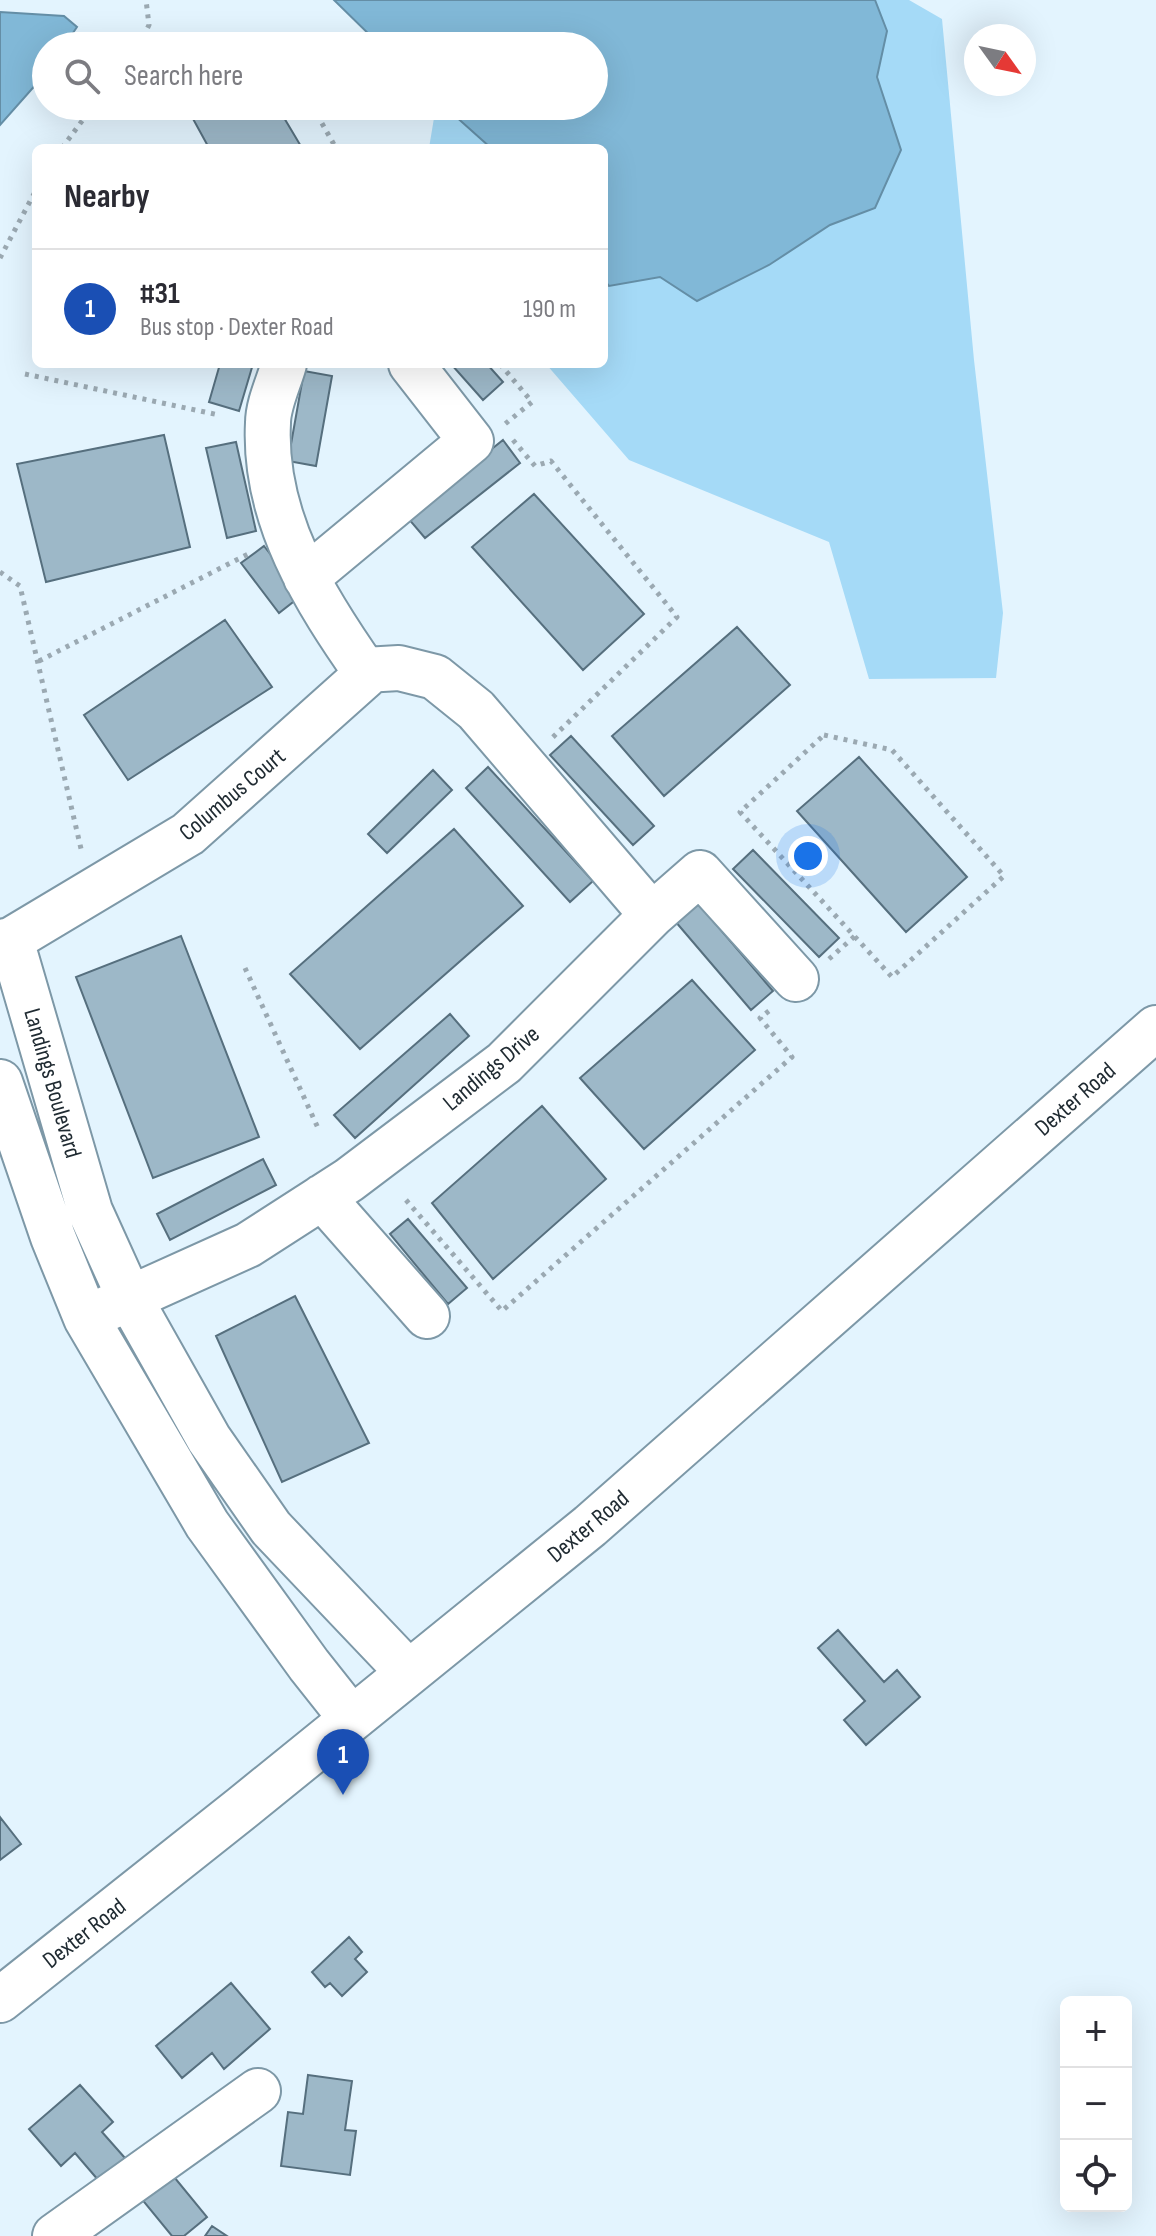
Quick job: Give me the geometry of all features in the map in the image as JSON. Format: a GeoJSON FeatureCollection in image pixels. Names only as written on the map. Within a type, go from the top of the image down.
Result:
{"type":"FeatureCollection","features":[{"type":"Feature","properties":{"kind":"street"},"geometry":{"type":"LineString","coordinates":[[283,368],[267,420],[271,481],[294,555],[327,618],[367,674]]}},
{"type":"Feature","properties":{"kind":"street"},"geometry":{"type":"LineString","coordinates":[[306,578],[471,441],[414,368]]}},
{"type":"Feature","properties":{"kind":"street"},"geometry":{"type":"LineString","coordinates":[[367,674],[365,670],[399,668],[435,677],[476,710],[652,915]]}},
{"type":"Feature","properties":{"kind":"street","name":"Columbus Court"},"geometry":{"type":"LineString","coordinates":[[5,941],[188,834],[367,674]]}},
{"type":"Feature","properties":{"kind":"street","name":"Landings Drive"},"geometry":{"type":"LineString","coordinates":[[129,1297],[248,1245],[322,1197],[504,1063],[652,915],[700,873],[796,984]]}},
{"type":"Feature","properties":{"kind":"street","name":"Landings Boulevard"},"geometry":{"type":"LineString","coordinates":[[5,941],[90,1211],[129,1297],[209,1439],[271,1528],[408,1672]]}},
{"type":"Feature","properties":{"kind":"street","name":"Dexter Road"},"geometry":{"type":"LineString","coordinates":[[0,2000],[590,1526],[1156,1028]]}},
{"type":"Feature","properties":{"kind":"street","name":"Landings Boulevard"},"geometry":{"type":"LineString","coordinates":[[0,1082],[56,1245],[86,1318],[207,1524],[351,1718]]}},
{"type":"Feature","properties":{"kind":"street"},"geometry":{"type":"LineString","coordinates":[[322,1197],[427,1316]]}},
{"type":"Feature","properties":{"kind":"street"},"geometry":{"type":"LineString","coordinates":[[56,1245],[97,1226]]}},
{"type":"Feature","properties":{"kind":"street"},"geometry":{"type":"LineString","coordinates":[[86,1318],[129,1297]]}},
{"type":"Feature","properties":{"kind":"street"},"geometry":{"type":"LineString","coordinates":[[207,1524],[249,1496]]}},
{"type":"Feature","properties":{"kind":"street"},"geometry":{"type":"LineString","coordinates":[[55,2236],[258,2091]]}},
{"type":"Feature","properties":{"kind":"path"},"geometry":{"type":"LineString","coordinates":[[146,0],[149,25],[146,32]]}},
{"type":"Feature","properties":{"kind":"path"},"geometry":{"type":"LineString","coordinates":[[65,144],[83,120]]}},
{"type":"Feature","properties":{"kind":"path"},"geometry":{"type":"LineString","coordinates":[[320,120],[334,144]]}},
{"type":"Feature","properties":{"kind":"path"},"geometry":{"type":"LineString","coordinates":[[0,258],[32,198]]}},
{"type":"Feature","properties":{"kind":"path"},"geometry":{"type":"LineString","coordinates":[[503,368],[532,402],[502,427],[535,466],[551,461],[677,617],[548,742]]}},
{"type":"Feature","properties":{"kind":"path"},"geometry":{"type":"LineString","coordinates":[[25,374],[219,415]]}},
{"type":"Feature","properties":{"kind":"path"},"geometry":{"type":"LineString","coordinates":[[39,661],[258,548]]}},
{"type":"Feature","properties":{"kind":"path"},"geometry":{"type":"LineString","coordinates":[[0,572],[20,586],[91,892]]}},
{"type":"Feature","properties":{"kind":"path"},"geometry":{"type":"LineString","coordinates":[[824,735],[892,750],[1004,876],[892,977],[855,936],[740,812],[824,735]]}},
{"type":"Feature","properties":{"kind":"path"},"geometry":{"type":"LineString","coordinates":[[406,1200],[502,1311],[792,1057],[760,1018],[855,936]]}},
{"type":"Feature","properties":{"kind":"path"},"geometry":{"type":"LineString","coordinates":[[245,968],[318,1128]]}},
{"type":"Feature","properties":{"kind":"shaded area"},"geometry":{"type":"Polygon","coordinates":[[[334,0],[875,0],[887,31],[877,77],[901,150],[875,208],[830,225],[769,265],[697,301],[660,277],[609,286],[608,144],[487,144],[460,120],[608,120],[608,32],[367,32],[334,0]]]}},
{"type":"Feature","properties":{"kind":"shaded area"},"geometry":{"type":"Polygon","coordinates":[[[875,0],[909,0],[942,19],[974,360],[1003,613],[996,678],[869,679],[829,542],[629,460],[549,368],[608,368],[608,284],[660,277],[697,301],[769,265],[830,225],[875,208],[901,150],[877,77],[887,31],[875,0]]]}},
{"type":"Feature","properties":{"kind":"shaded area"},"geometry":{"type":"Polygon","coordinates":[[[0,12],[64,16],[77,27],[74,32],[32,32],[32,89],[0,125],[0,12]]]}},
{"type":"Feature","properties":{"kind":"shaded area"},"geometry":{"type":"Polygon","coordinates":[[[434,120],[460,120],[487,144],[430,144],[434,120]]]}},
{"type":"Feature","properties":{"kind":"building"},"geometry":{"type":"Polygon","coordinates":[[[194,120],[285,120],[300,144],[207,144],[194,120]]]}},
{"type":"Feature","properties":{"kind":"building"},"geometry":{"type":"Polygon","coordinates":[[[219,368],[252,368],[239,411],[209,402],[219,368]]]}},
{"type":"Feature","properties":{"kind":"building"},"geometry":{"type":"Polygon","coordinates":[[[455,368],[491,368],[503,382],[483,400],[455,368]]]}},
{"type":"Feature","properties":{"kind":"building"},"geometry":{"type":"Polygon","coordinates":[[[304,371],[332,376],[316,466],[288,461],[304,371]]]}},
{"type":"Feature","properties":{"kind":"building"},"geometry":{"type":"Polygon","coordinates":[[[164,435],[190,547],[46,582],[17,464],[164,435]]]}},
{"type":"Feature","properties":{"kind":"building"},"geometry":{"type":"Polygon","coordinates":[[[503,440],[520,463],[425,538],[407,517],[503,440]]]}},
{"type":"Feature","properties":{"kind":"building"},"geometry":{"type":"Polygon","coordinates":[[[236,442],[256,531],[227,538],[206,448],[236,442]]]}},
{"type":"Feature","properties":{"kind":"building"},"geometry":{"type":"Polygon","coordinates":[[[534,494],[644,614],[583,670],[472,547],[534,494]]]}},
{"type":"Feature","properties":{"kind":"building"},"geometry":{"type":"Polygon","coordinates":[[[264,546],[302,595],[279,613],[241,563],[264,546]]]}},
{"type":"Feature","properties":{"kind":"building"},"geometry":{"type":"Polygon","coordinates":[[[225,620],[272,687],[128,780],[84,715],[225,620]]]}},
{"type":"Feature","properties":{"kind":"building"},"geometry":{"type":"Polygon","coordinates":[[[737,627],[790,685],[664,796],[612,736],[737,627]]]}},
{"type":"Feature","properties":{"kind":"building"},"geometry":{"type":"Polygon","coordinates":[[[571,736],[654,826],[633,845],[550,755],[571,736]]]}},
{"type":"Feature","properties":{"kind":"building"},"geometry":{"type":"Polygon","coordinates":[[[859,757],[967,877],[906,932],[797,811],[859,757]]]}},
{"type":"Feature","properties":{"kind":"building"},"geometry":{"type":"Polygon","coordinates":[[[488,767],[593,881],[570,902],[466,788],[488,767]]]}},
{"type":"Feature","properties":{"kind":"building"},"geometry":{"type":"Polygon","coordinates":[[[433,770],[452,790],[387,853],[368,834],[433,770]]]}},
{"type":"Feature","properties":{"kind":"building"},"geometry":{"type":"Polygon","coordinates":[[[454,829],[523,906],[360,1049],[290,974],[454,829]]]}},
{"type":"Feature","properties":{"kind":"building"},"geometry":{"type":"Polygon","coordinates":[[[753,850],[839,938],[819,957],[733,869],[753,850]]]}},
{"type":"Feature","properties":{"kind":"building"},"geometry":{"type":"Polygon","coordinates":[[[697,902],[773,991],[751,1010],[675,921],[697,902]]]}},
{"type":"Feature","properties":{"kind":"building"},"geometry":{"type":"Polygon","coordinates":[[[181,936],[259,1137],[153,1178],[76,977],[181,936]]]}},
{"type":"Feature","properties":{"kind":"building"},"geometry":{"type":"Polygon","coordinates":[[[692,980],[755,1050],[644,1149],[580,1078],[692,980]]]}},
{"type":"Feature","properties":{"kind":"building"},"geometry":{"type":"Polygon","coordinates":[[[450,1014],[469,1036],[355,1138],[334,1115],[450,1014]]]}},
{"type":"Feature","properties":{"kind":"building"},"geometry":{"type":"Polygon","coordinates":[[[542,1106],[606,1179],[493,1279],[432,1203],[542,1106]]]}},
{"type":"Feature","properties":{"kind":"building"},"geometry":{"type":"Polygon","coordinates":[[[263,1159],[276,1185],[170,1240],[157,1214],[263,1159]]]}},
{"type":"Feature","properties":{"kind":"building"},"geometry":{"type":"Polygon","coordinates":[[[408,1219],[467,1288],[448,1304],[390,1234],[408,1219]]]}},
{"type":"Feature","properties":{"kind":"building"},"geometry":{"type":"Polygon","coordinates":[[[295,1296],[369,1443],[282,1482],[216,1336],[295,1296]]]}},
{"type":"Feature","properties":{"kind":"building"},"geometry":{"type":"Polygon","coordinates":[[[838,1630],[884,1682],[897,1670],[920,1697],[866,1745],[844,1720],[865,1701],[818,1648],[838,1630]]]}},
{"type":"Feature","properties":{"kind":"building"},"geometry":{"type":"Polygon","coordinates":[[[0,1817],[21,1844],[0,1860],[0,1817]]]}},
{"type":"Feature","properties":{"kind":"building"},"geometry":{"type":"Polygon","coordinates":[[[349,1937],[362,1952],[355,1959],[367,1972],[342,1996],[330,1983],[325,1987],[312,1972],[349,1937]]]}},
{"type":"Feature","properties":{"kind":"building"},"geometry":{"type":"Polygon","coordinates":[[[231,1983],[270,2029],[224,2069],[212,2053],[182,2078],[156,2046],[231,1983]]]}},
{"type":"Feature","properties":{"kind":"building"},"geometry":{"type":"Polygon","coordinates":[[[308,2075],[352,2081],[345,2130],[356,2131],[350,2175],[281,2166],[288,2112],[303,2114],[308,2075]]]}},
{"type":"Feature","properties":{"kind":"building"},"geometry":{"type":"Polygon","coordinates":[[[80,2085],[113,2122],[102,2132],[132,2166],[105,2188],[75,2153],[61,2166],[29,2129],[80,2085]]]}},
{"type":"Feature","properties":{"kind":"building"},"geometry":{"type":"Polygon","coordinates":[[[170,2172],[207,2217],[184,2236],[172,2236],[140,2197],[170,2172]]]}},
{"type":"Feature","properties":{"kind":"building"},"geometry":{"type":"Polygon","coordinates":[[[212,2226],[227,2236],[205,2236],[212,2226]]]}},
{"type":"Feature","properties":{"kind":"place","name":"#31"},"geometry":{"type":"Point","coordinates":[343,1795]}}]}
